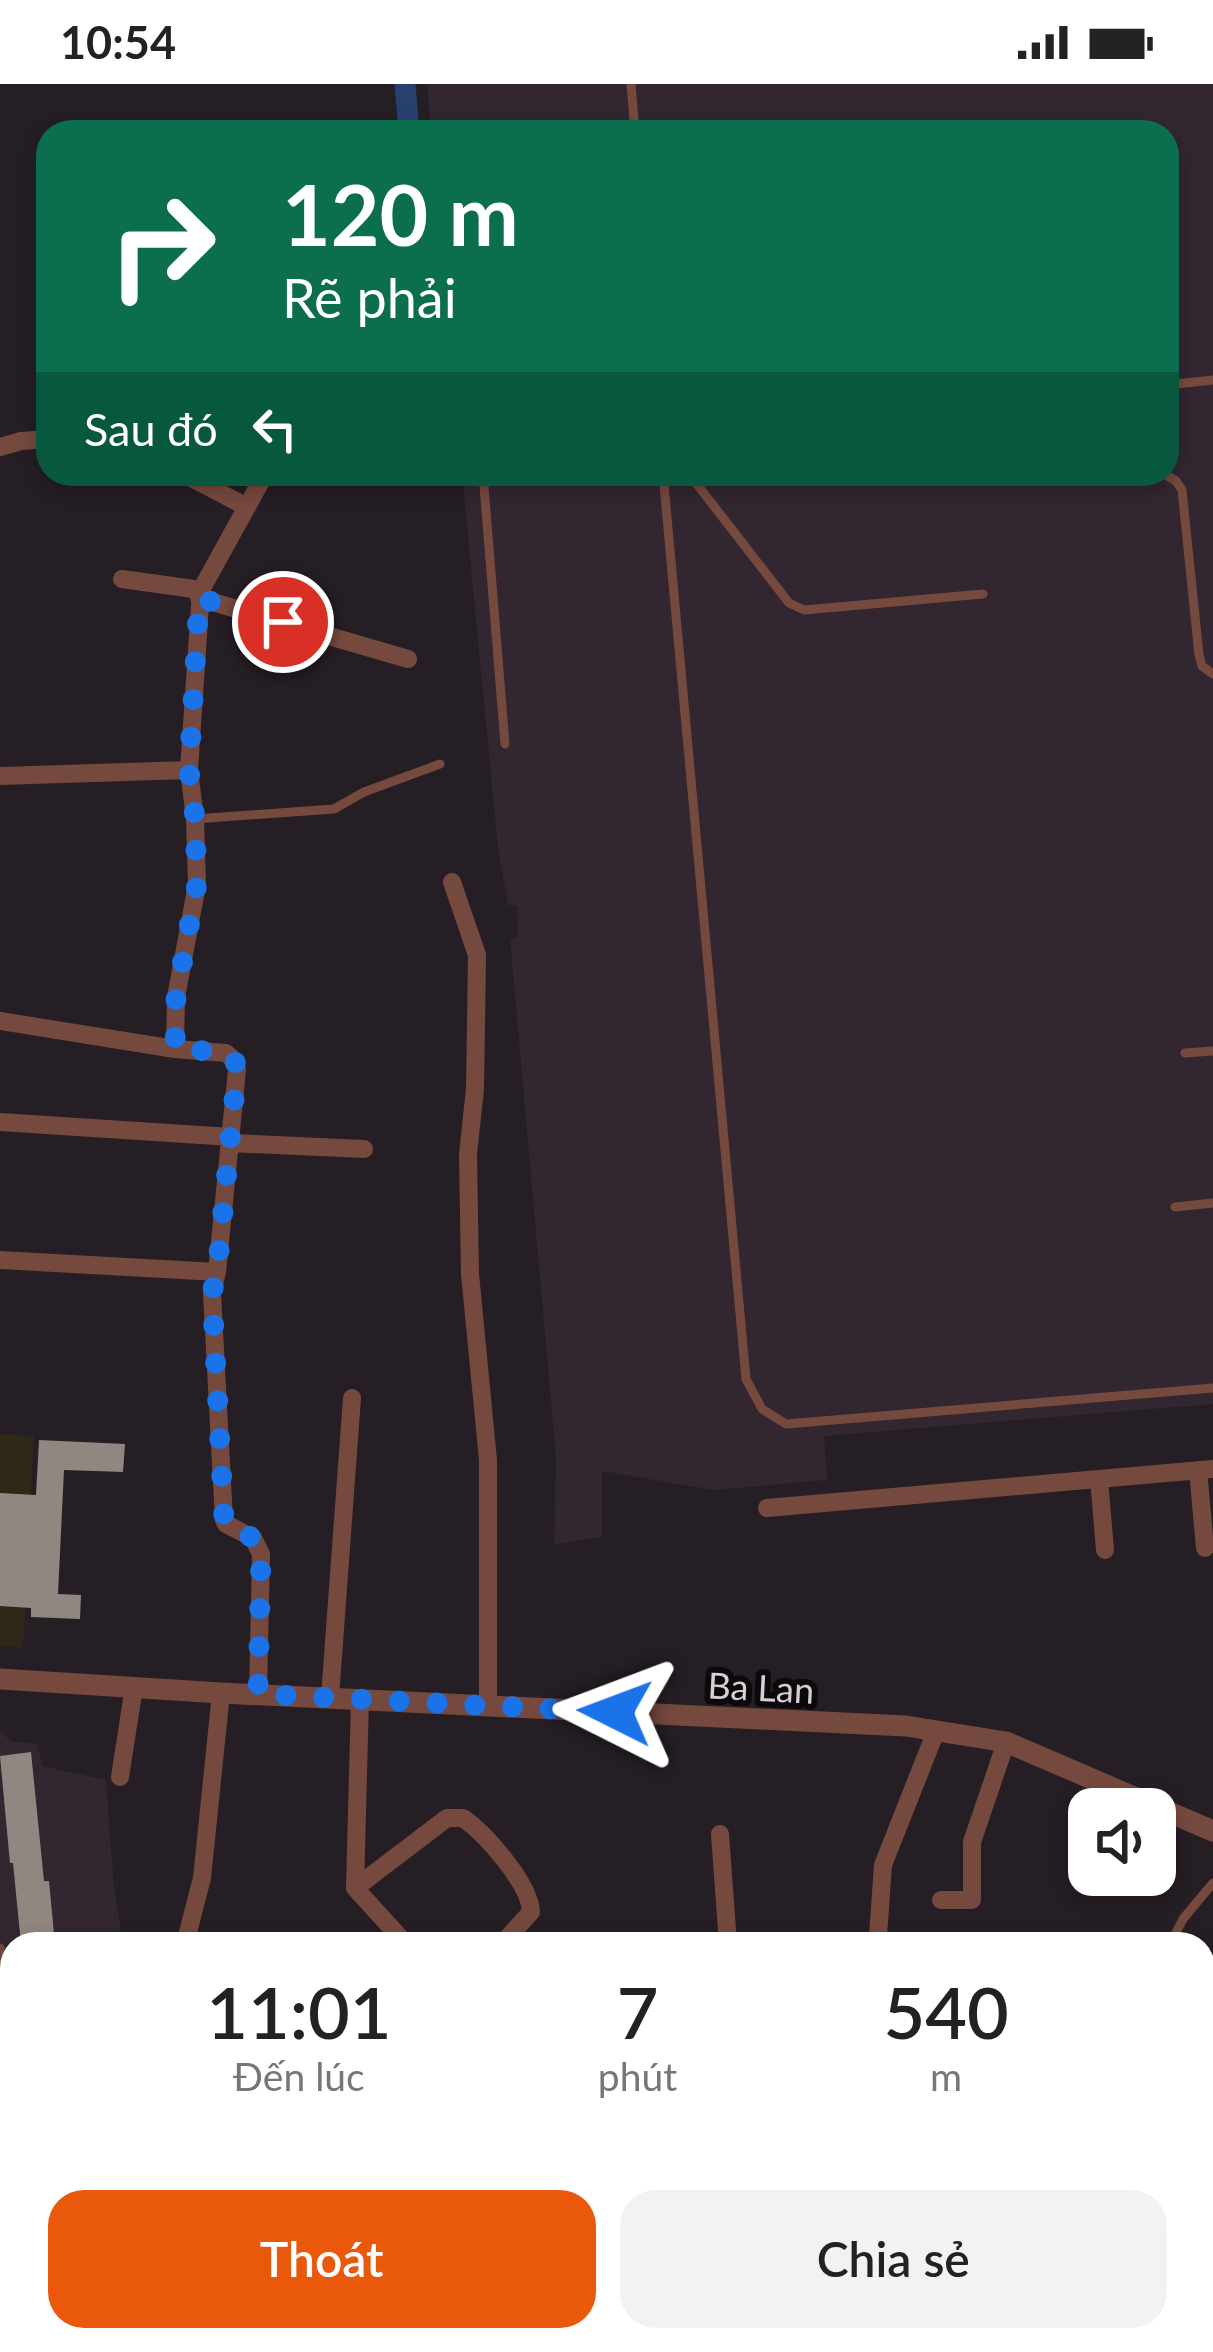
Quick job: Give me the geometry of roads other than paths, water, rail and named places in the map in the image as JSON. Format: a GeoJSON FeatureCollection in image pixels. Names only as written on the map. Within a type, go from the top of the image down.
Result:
{"type":"FeatureCollection","features":[{"type":"Feature","properties":{"kind":"street"},"geometry":{"type":"LineString","coordinates":[[0,447],[36,440]]}},
{"type":"Feature","properties":{"kind":"street"},"geometry":{"type":"LineString","coordinates":[[207,486],[247,507]]}},
{"type":"Feature","properties":{"kind":"street"},"geometry":{"type":"LineString","coordinates":[[175,1048],[176,997],[197,884],[189,770],[200,594],[258,486]]}},
{"type":"Feature","properties":{"kind":"street"},"geometry":{"type":"LineString","coordinates":[[122,579],[200,594],[408,659]]}},
{"type":"Feature","properties":{"kind":"street"},"geometry":{"type":"LineString","coordinates":[[0,776],[189,770]]}},
{"type":"Feature","properties":{"kind":"street"},"geometry":{"type":"LineString","coordinates":[[452,882],[477,955],[476,1089],[468,1174],[470,1274],[488,1460],[488,1706]]}},
{"type":"Feature","properties":{"kind":"street"},"geometry":{"type":"LineString","coordinates":[[0,1021],[226,1053],[235,1061],[231,1140],[212,1293],[224,1520],[253,1538],[260,1550],[258,1694]]}},
{"type":"Feature","properties":{"kind":"street"},"geometry":{"type":"LineString","coordinates":[[0,1122],[364,1149]]}},
{"type":"Feature","properties":{"kind":"street"},"geometry":{"type":"LineString","coordinates":[[0,1260],[217,1272]]}},
{"type":"Feature","properties":{"kind":"street"},"geometry":{"type":"LineString","coordinates":[[330,1697],[352,1398]]}},
{"type":"Feature","properties":{"kind":"street"},"geometry":{"type":"LineString","coordinates":[[767,1508],[1205,1469],[1205,1548]]}},
{"type":"Feature","properties":{"kind":"street"},"geometry":{"type":"LineString","coordinates":[[1099,1479],[1105,1550]]}},
{"type":"Feature","properties":{"kind":"street","name":"Ba Lan"},"geometry":{"type":"LineString","coordinates":[[0,1679],[906,1726],[1006,1742],[1213,1831]]}},
{"type":"Feature","properties":{"kind":"street"},"geometry":{"type":"LineString","coordinates":[[120,1777],[134,1688]]}},
{"type":"Feature","properties":{"kind":"street"},"geometry":{"type":"LineString","coordinates":[[188,1932],[202,1878],[221,1693]]}},
{"type":"Feature","properties":{"kind":"street"},"geometry":{"type":"LineString","coordinates":[[360,1699],[356,1888],[395,1932]]}},
{"type":"Feature","properties":{"kind":"street"},"geometry":{"type":"LineString","coordinates":[[878,1932],[883,1865],[936,1731]]}},
{"type":"Feature","properties":{"kind":"street"},"geometry":{"type":"LineString","coordinates":[[941,1900],[972,1900],[972,1842],[1006,1742]]}},
{"type":"Feature","properties":{"kind":"street"},"geometry":{"type":"LineString","coordinates":[[356,1888],[447,1818],[463,1818],[497,1848],[530,1900],[531,1912],[513,1932]]}},
{"type":"Feature","properties":{"kind":"street"},"geometry":{"type":"LineString","coordinates":[[720,1834],[725,1932]]}},
{"type":"Feature","properties":{"kind":"lane"},"geometry":{"type":"LineString","coordinates":[[631,84],[633,120]]}},
{"type":"Feature","properties":{"kind":"lane"},"geometry":{"type":"LineString","coordinates":[[1179,384],[1213,380]]}},
{"type":"Feature","properties":{"kind":"lane"},"geometry":{"type":"LineString","coordinates":[[484,486],[505,744]]}},
{"type":"Feature","properties":{"kind":"lane"},"geometry":{"type":"LineString","coordinates":[[664,486],[746,1379],[762,1408],[786,1424],[1213,1388]]}},
{"type":"Feature","properties":{"kind":"lane"},"geometry":{"type":"LineString","coordinates":[[698,486],[789,603],[804,610],[983,594]]}},
{"type":"Feature","properties":{"kind":"lane"},"geometry":{"type":"LineString","coordinates":[[1179,486],[1198,655],[1202,666],[1213,674]]}},
{"type":"Feature","properties":{"kind":"lane"},"geometry":{"type":"LineString","coordinates":[[195,818],[334,808],[440,764]]}},
{"type":"Feature","properties":{"kind":"lane"},"geometry":{"type":"LineString","coordinates":[[1185,1053],[1213,1051]]}},
{"type":"Feature","properties":{"kind":"lane"},"geometry":{"type":"LineString","coordinates":[[1175,1207],[1213,1203]]}},
{"type":"Feature","properties":{"kind":"lane"},"geometry":{"type":"LineString","coordinates":[[1176,1932],[1213,1882]]}},
{"type":"Feature","properties":{"kind":"waterway"},"geometry":{"type":"LineString","coordinates":[[405,84],[408,120]]}}]}
